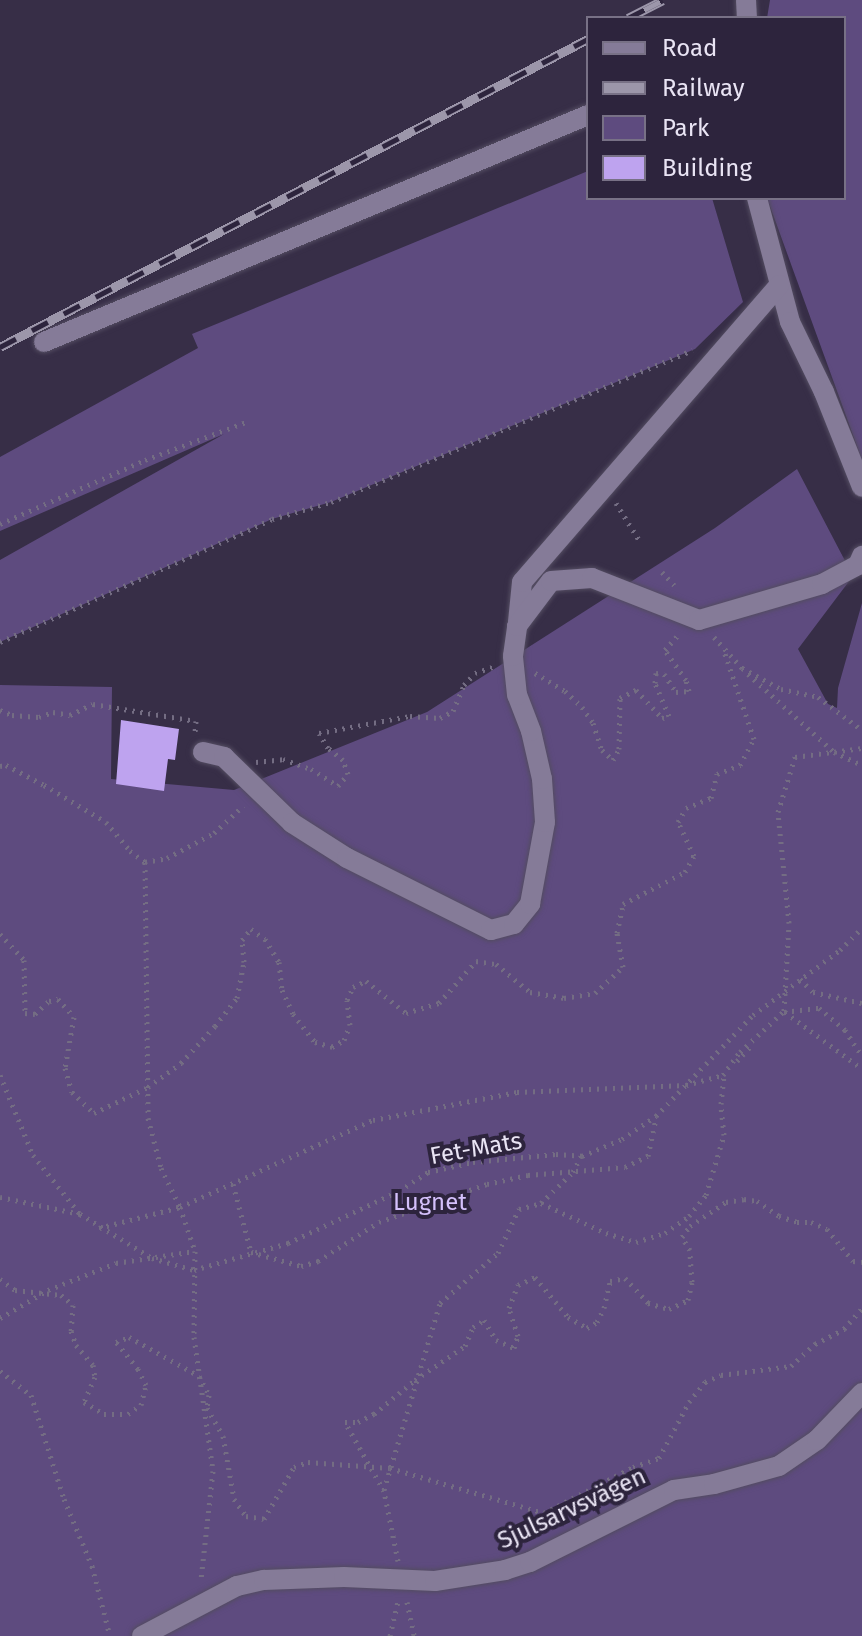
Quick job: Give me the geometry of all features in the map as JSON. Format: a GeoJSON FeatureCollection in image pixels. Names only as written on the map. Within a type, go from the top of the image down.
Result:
{"type":"FeatureCollection","features":[{"type":"Feature","properties":{"kind":"street"},"geometry":{"type":"LineString","coordinates":[[44,342],[586,116]]}},
{"type":"Feature","properties":{"kind":"street"},"geometry":{"type":"LineString","coordinates":[[758,200],[790,322],[824,392],[862,487]]}},
{"type":"Feature","properties":{"kind":"street"},"geometry":{"type":"LineString","coordinates":[[203,752],[224,757],[292,823],[347,858],[491,930],[514,924],[530,904],[545,822],[542,779],[531,731],[517,695],[514,666],[522,582],[779,285]]}},
{"type":"Feature","properties":{"kind":"street"},"geometry":{"type":"LineString","coordinates":[[517,626],[551,581],[592,578],[699,620],[822,584],[858,565],[862,556]]}},
{"type":"Feature","properties":{"kind":"street","name":"Sjulsarvsvägen"},"geometry":{"type":"LineString","coordinates":[[142,1636],[237,1586],[264,1580],[474,1577],[530,1562],[674,1490],[714,1484],[779,1466],[817,1440],[862,1393]]}},
{"type":"Feature","properties":{"kind":"path"},"geometry":{"type":"LineString","coordinates":[[0,642],[272,519],[331,502],[695,349]]}},
{"type":"Feature","properties":{"kind":"path"},"geometry":{"type":"LineString","coordinates":[[0,524],[145,460],[246,422]]}},
{"type":"Feature","properties":{"kind":"path"},"geometry":{"type":"LineString","coordinates":[[605,483],[641,543]]}},
{"type":"Feature","properties":{"kind":"path"},"geometry":{"type":"LineString","coordinates":[[662,572],[679,590]]}},
{"type":"Feature","properties":{"kind":"path"},"geometry":{"type":"LineString","coordinates":[[699,620],[742,668],[834,752],[862,765]]}},
{"type":"Feature","properties":{"kind":"path"},"geometry":{"type":"LineString","coordinates":[[0,934],[24,960],[25,1013],[35,1014],[49,1001],[58,999],[74,1017],[65,1068],[72,1092],[94,1113],[148,1087],[181,1063],[237,998],[244,962],[242,940],[251,929],[265,939],[279,962],[282,990],[293,1014],[315,1042],[332,1047],[344,1040],[350,1025],[347,1000],[353,987],[366,981],[406,1013],[439,1003],[476,961],[496,964],[530,992],[564,998],[595,993],[623,967],[617,933],[623,904],[685,872],[694,856],[678,822],[686,808],[711,798],[717,774],[740,765],[754,739],[723,648]]}},
{"type":"Feature","properties":{"kind":"path"},"geometry":{"type":"LineString","coordinates":[[235,769],[266,759],[283,759],[311,769],[338,786],[348,774],[343,760],[328,748],[319,733],[410,716],[440,718],[453,711],[464,685],[475,673],[497,665],[524,667],[565,691],[593,723],[602,750],[613,760],[619,749],[620,698],[636,690],[662,718],[669,716],[655,683],[656,673],[664,674],[676,692],[689,691],[686,680],[665,650]]}},
{"type":"Feature","properties":{"kind":"path"},"geometry":{"type":"LineString","coordinates":[[742,668],[781,689],[818,697],[862,730]]}},
{"type":"Feature","properties":{"kind":"path"},"geometry":{"type":"LineString","coordinates":[[0,710],[12,715],[39,717],[53,712],[70,715],[93,704],[196,721],[194,737],[203,752]]}},
{"type":"Feature","properties":{"kind":"path"},"geometry":{"type":"LineString","coordinates":[[784,1011],[789,923],[778,812],[795,757],[862,748]]}},
{"type":"Feature","properties":{"kind":"path"},"geometry":{"type":"LineString","coordinates":[[0,766],[6,765],[32,778],[106,822],[130,851],[145,862],[167,858],[214,833],[258,791]]}},
{"type":"Feature","properties":{"kind":"path"},"geometry":{"type":"LineString","coordinates":[[145,862],[148,1118],[161,1168],[180,1207],[195,1251],[194,1337],[213,1471],[198,1606]]}},
{"type":"Feature","properties":{"kind":"path","name":"Fet-Mats"},"geometry":{"type":"LineString","coordinates":[[194,1270],[212,1268],[251,1252],[288,1243],[399,1191],[428,1172],[473,1162],[556,1154],[582,1156],[622,1139],[656,1116],[753,1015],[840,950],[862,928]]}},
{"type":"Feature","properties":{"kind":"path"},"geometry":{"type":"LineString","coordinates":[[800,979],[813,992],[862,1003]]}},
{"type":"Feature","properties":{"kind":"path"},"geometry":{"type":"LineString","coordinates":[[541,1203],[636,1242],[665,1233],[689,1216],[706,1195],[724,1135],[723,1075],[740,1052],[784,1011],[819,1008],[845,1030],[862,1056]]}},
{"type":"Feature","properties":{"kind":"path"},"geometry":{"type":"LineString","coordinates":[[784,1011],[862,1069]]}},
{"type":"Feature","properties":{"kind":"path"},"geometry":{"type":"LineString","coordinates":[[0,1075],[33,1155],[80,1214],[152,1258],[194,1270]]}},
{"type":"Feature","properties":{"kind":"path"},"geometry":{"type":"LineString","coordinates":[[99,1228],[180,1207],[373,1120],[517,1092],[686,1085],[723,1075]]}},
{"type":"Feature","properties":{"kind":"path"},"geometry":{"type":"LineString","coordinates":[[233,1184],[251,1252],[301,1266],[318,1261],[379,1222],[437,1200],[528,1175],[625,1167],[648,1156],[656,1116]]}},
{"type":"Feature","properties":{"kind":"path"},"geometry":{"type":"LineString","coordinates":[[384,1491],[440,1303],[498,1253],[519,1209],[541,1203],[573,1172],[582,1156]]}},
{"type":"Feature","properties":{"kind":"path"},"geometry":{"type":"LineString","coordinates":[[0,1197],[80,1214]]}},
{"type":"Feature","properties":{"kind":"path"},"geometry":{"type":"LineString","coordinates":[[414,1636],[384,1491],[345,1422],[358,1422],[374,1414],[415,1380],[465,1346],[473,1327],[484,1320],[496,1340],[514,1348],[518,1336],[509,1308],[518,1285],[535,1277],[568,1317],[587,1328],[597,1322],[604,1308],[610,1281],[625,1278],[648,1303],[669,1309],[688,1300],[692,1282],[690,1250],[682,1237],[690,1226],[726,1202],[757,1201],[779,1216],[797,1222],[811,1222],[827,1229],[853,1261],[862,1262]]}},
{"type":"Feature","properties":{"kind":"path"},"geometry":{"type":"LineString","coordinates":[[0,1318],[41,1293],[116,1263],[195,1251]]}},
{"type":"Feature","properties":{"kind":"path"},"geometry":{"type":"LineString","coordinates":[[0,1279],[15,1290],[61,1295],[73,1305],[71,1331],[76,1345],[93,1365],[95,1377],[84,1402],[104,1414],[128,1414],[141,1405],[146,1385],[138,1369],[116,1342],[129,1337],[199,1376],[209,1395],[207,1408],[223,1436],[234,1499],[246,1516],[264,1519],[294,1467],[308,1462],[390,1468],[544,1513],[633,1467],[659,1458],[689,1402],[705,1382],[721,1375],[791,1366],[815,1344],[844,1329],[862,1308]]}},
{"type":"Feature","properties":{"kind":"path"},"geometry":{"type":"LineString","coordinates":[[0,1371],[31,1395],[64,1499],[92,1566],[110,1636]]}},
{"type":"Feature","properties":{"kind":"path"},"geometry":{"type":"LineString","coordinates":[[390,1636],[402,1580]]}},
{"type":"Feature","properties":{"kind":"green space"},"geometry":{"type":"Polygon","coordinates":[[[770,0],[862,0],[862,460],[768,200],[846,200],[846,16],[767,16],[770,0]]]}},
{"type":"Feature","properties":{"kind":"green space"},"geometry":{"type":"Polygon","coordinates":[[[586,172],[586,200],[713,200],[743,302],[695,349],[331,502],[272,519],[0,642],[0,560],[224,434],[0,531],[0,457],[198,348],[192,334],[586,172]]]}},
{"type":"Feature","properties":{"kind":"green space","name":"Lugnet"},"geometry":{"type":"Polygon","coordinates":[[[797,469],[853,576],[798,649],[828,704],[837,708],[838,688],[862,603],[862,1636],[0,1636],[0,685],[112,687],[111,779],[234,790],[427,712],[715,528],[797,469]]]}},
{"type":"Feature","properties":{"kind":"building"},"geometry":{"type":"Polygon","coordinates":[[[121,720],[179,729],[175,760],[168,759],[164,791],[116,784],[121,720]]]}},
{"type":"Feature","properties":{"kind":"railway"},"geometry":{"type":"LineString","coordinates":[[632,16],[663,0]]}},
{"type":"Feature","properties":{"kind":"railway"},"geometry":{"type":"LineString","coordinates":[[0,347],[586,40]]}}]}
